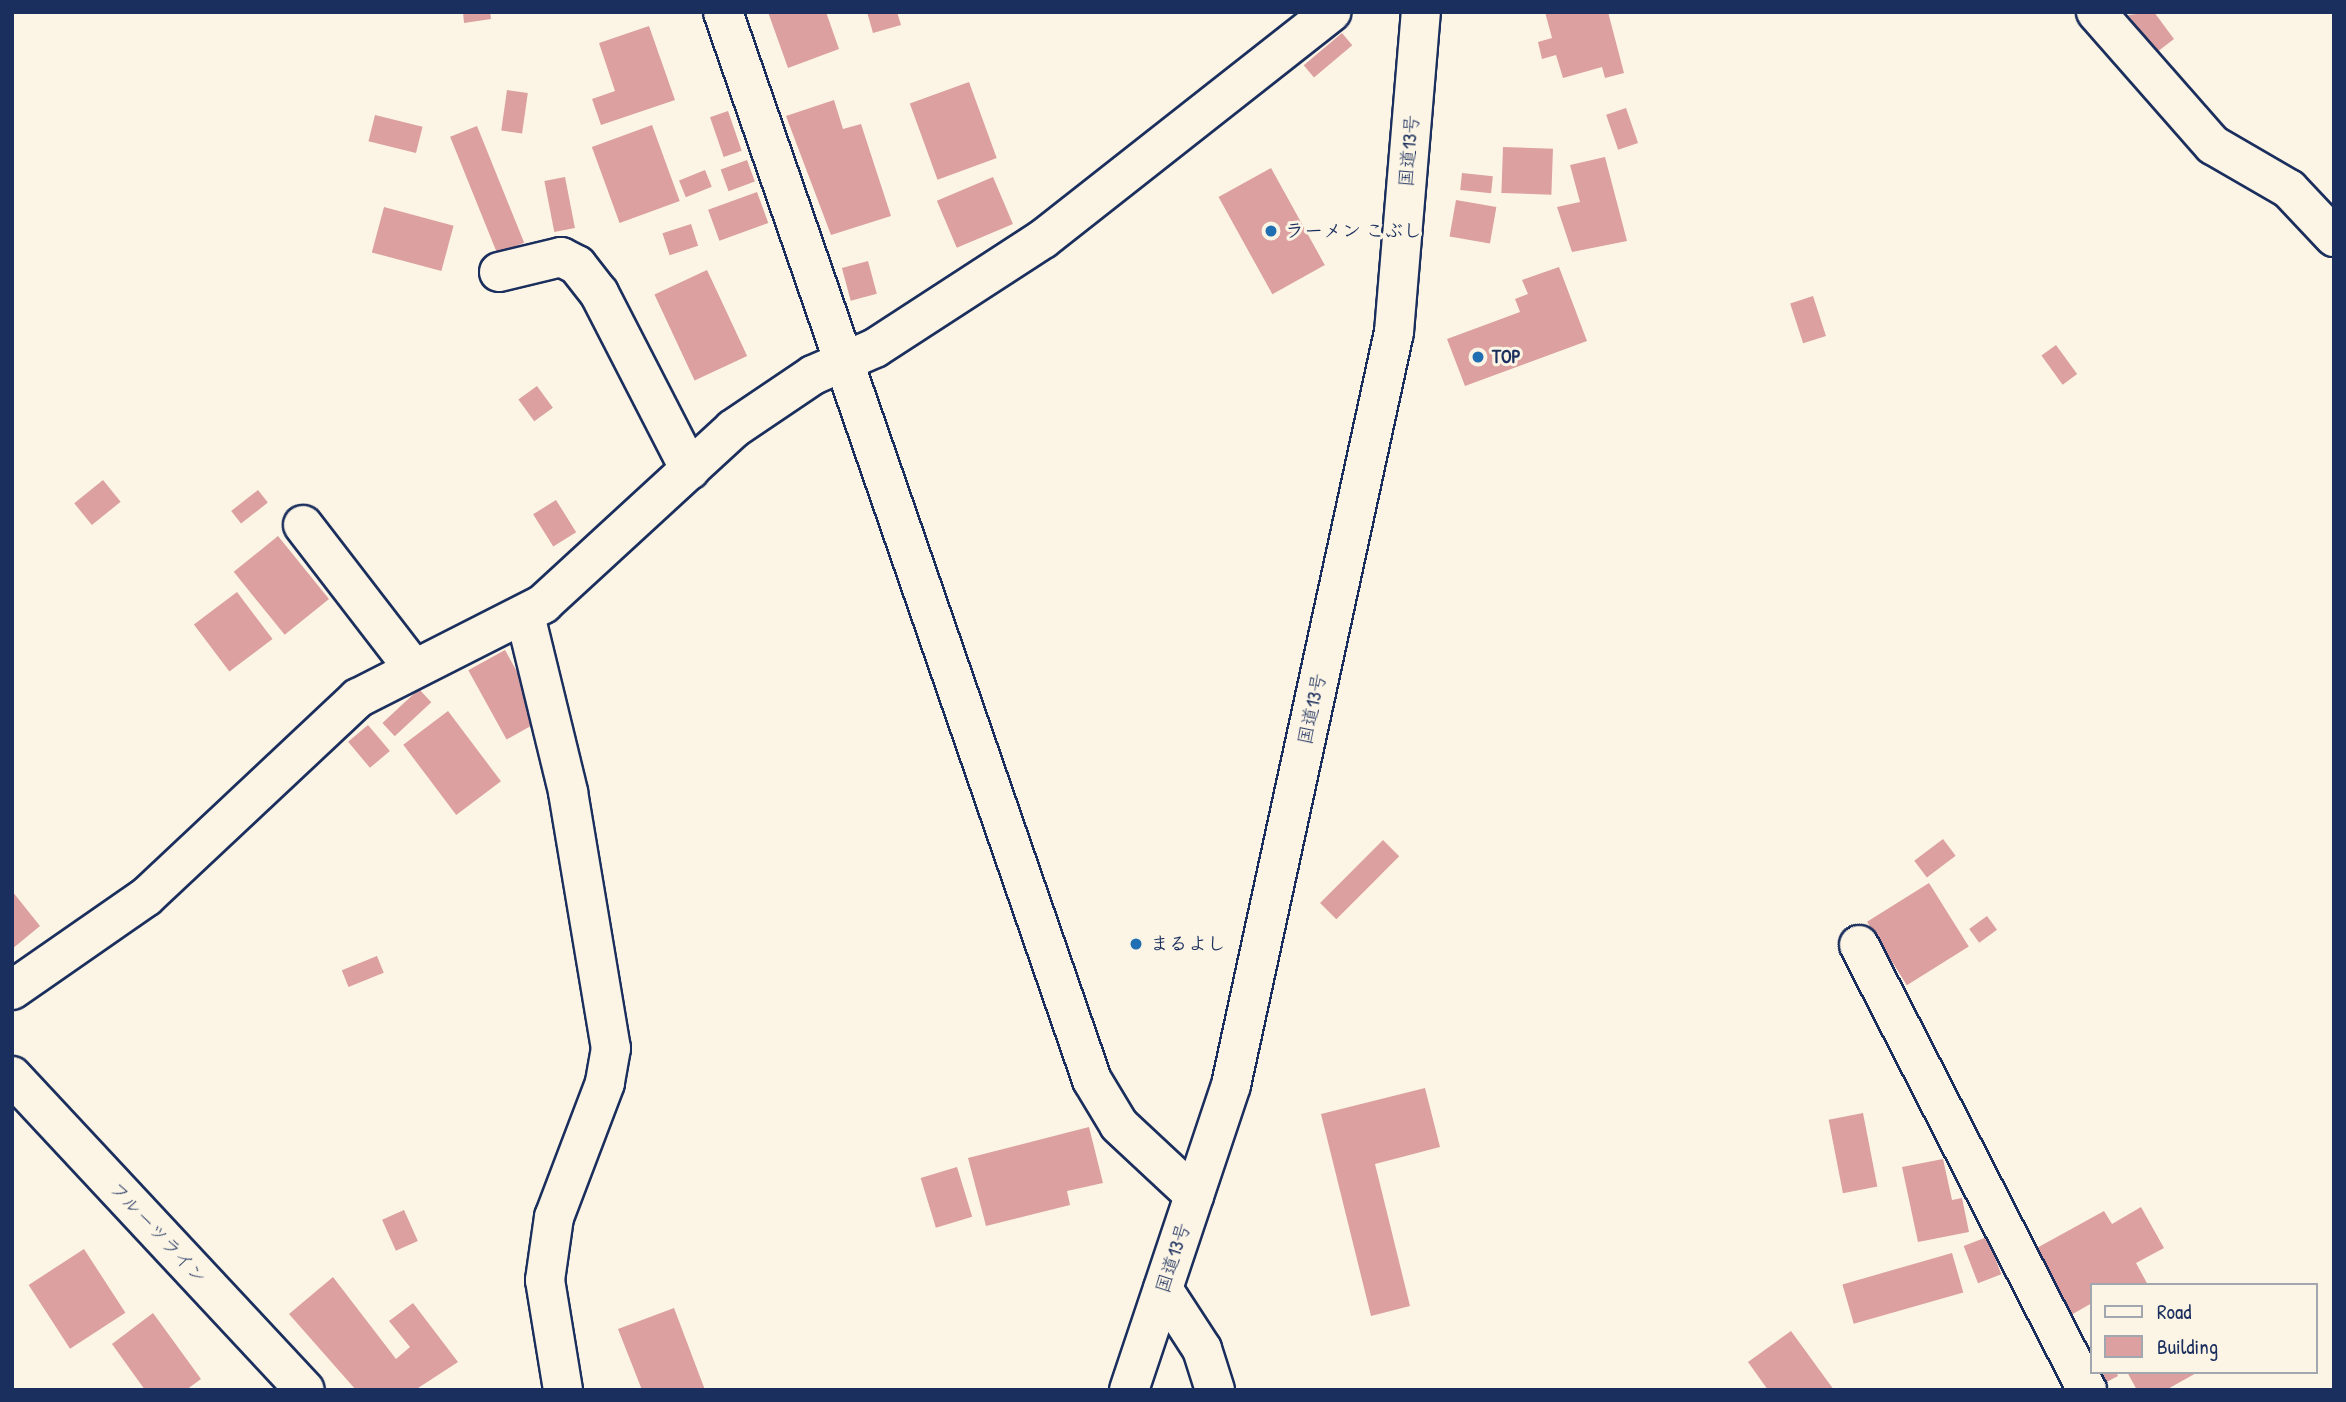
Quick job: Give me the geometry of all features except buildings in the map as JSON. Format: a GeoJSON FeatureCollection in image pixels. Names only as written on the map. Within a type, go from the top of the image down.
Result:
{"type":"FeatureCollection","features":[{"type":"Feature","properties":{"kind":"main road"},"geometry":{"type":"LineString","coordinates":[[723,12],[841,363],[1092,1080],[1119,1125],[1194,1195]]}},
{"type":"Feature","properties":{"kind":"main road"},"geometry":{"type":"LineString","coordinates":[[12,990],[146,897],[358,698],[413,668],[525,615],[607,549],[733,429],[813,375],[875,348],[1042,239],[1331,12]]}},
{"type":"Feature","properties":{"kind":"main road","name":"国道13号"},"geometry":{"type":"LineString","coordinates":[[1129,1390],[1231,1085],[1394,332],[1421,12]]}},
{"type":"Feature","properties":{"kind":"main road"},"geometry":{"type":"LineString","coordinates":[[2096,12],[2213,145],[2289,189],[2334,237]]}},
{"type":"Feature","properties":{"kind":"main road"},"geometry":{"type":"LineString","coordinates":[[499,272],[561,257],[577,265],[599,293],[690,470]]}},
{"type":"Feature","properties":{"kind":"main road"},"geometry":{"type":"LineString","coordinates":[[303,526],[413,668]]}},
{"type":"Feature","properties":{"kind":"main road"},"geometry":{"type":"LineString","coordinates":[[525,615],[568,792],[611,1048],[605,1083],[554,1217],[547,1267],[564,1390]]}},
{"type":"Feature","properties":{"kind":"main road"},"geometry":{"type":"LineString","coordinates":[[1859,945],[2087,1390]]}},
{"type":"Feature","properties":{"kind":"main road","name":"フルーツライン"},"geometry":{"type":"LineString","coordinates":[[12,1076],[305,1390]]}},
{"type":"Feature","properties":{"kind":"main road"},"geometry":{"type":"LineString","coordinates":[[1163,1289],[1202,1349],[1215,1390]]}},
{"type":"Feature","properties":{"kind":"place","name":"ラーメン こぶし"},"geometry":{"type":"Point","coordinates":[1271,231]}},
{"type":"Feature","properties":{"kind":"place","name":"TOP"},"geometry":{"type":"Point","coordinates":[1478,357]}},
{"type":"Feature","properties":{"kind":"place","name":"まるよし"},"geometry":{"type":"Point","coordinates":[1136,944]}}]}
